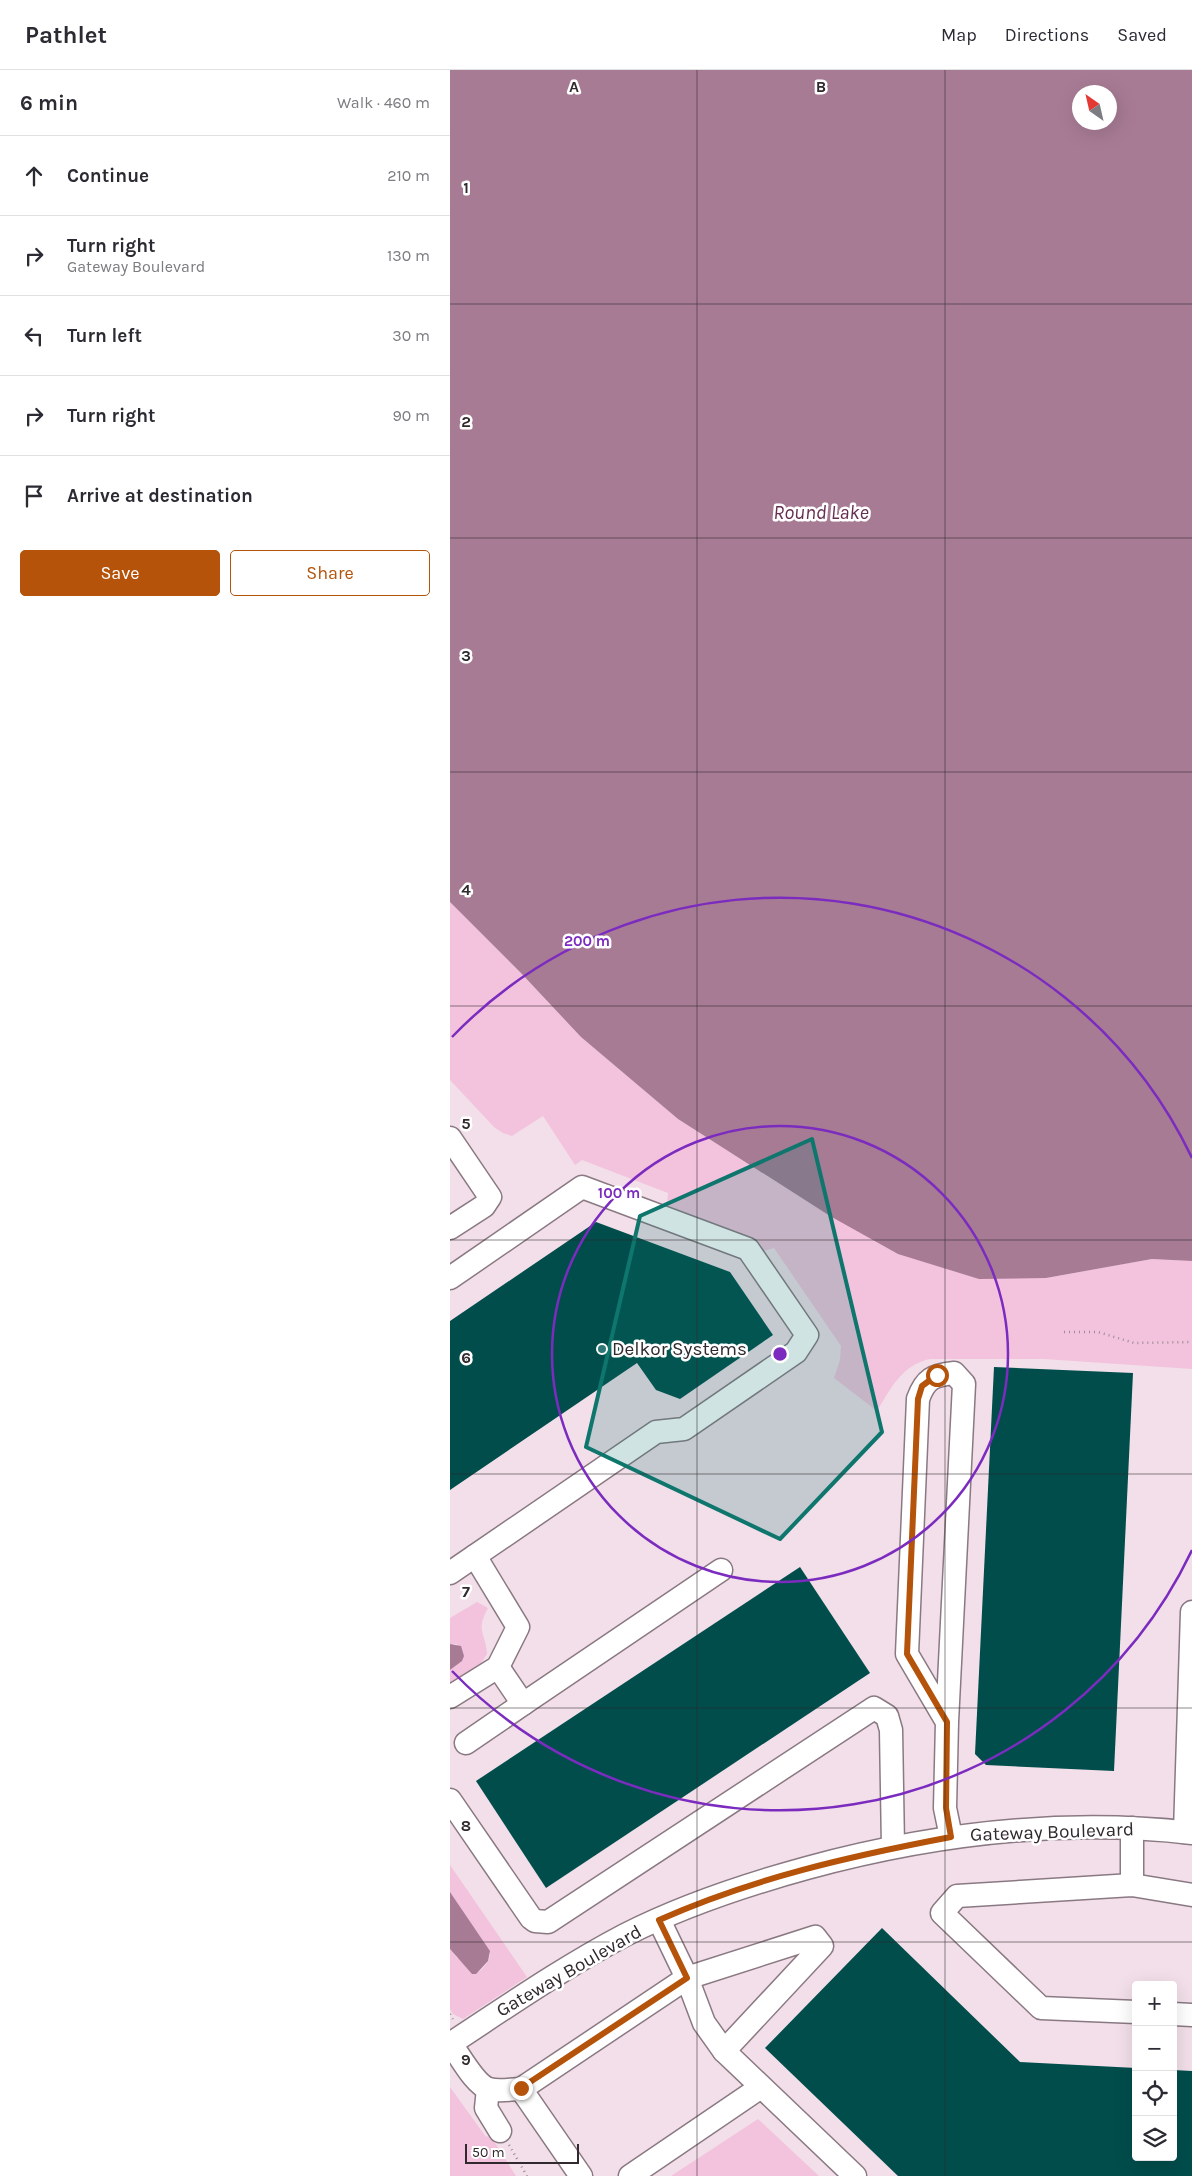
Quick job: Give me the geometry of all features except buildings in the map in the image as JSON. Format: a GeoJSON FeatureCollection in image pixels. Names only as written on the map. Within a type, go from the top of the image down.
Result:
{"type":"FeatureCollection","features":[{"type":"Feature","properties":{"kind":"street"},"geometry":{"type":"LineString","coordinates":[[450,1138],[490,1197],[484,1206],[450,1228]]}},
{"type":"Feature","properties":{"kind":"street"},"geometry":{"type":"LineString","coordinates":[[450,1278],[582,1187],[748,1249],[807,1335],[796,1352],[684,1429],[656,1432],[450,1573]]}},
{"type":"Feature","properties":{"kind":"street"},"geometry":{"type":"LineString","coordinates":[[947,1722],[907,1654],[918,1399],[922,1386],[937,1375],[954,1373],[964,1384],[947,1722],[946,1808],[951,1837]]}},
{"type":"Feature","properties":{"kind":"street"},"geometry":{"type":"LineString","coordinates":[[450,1697],[498,1667],[518,1627],[475,1556]]}},
{"type":"Feature","properties":{"kind":"street"},"geometry":{"type":"LineString","coordinates":[[466,1743],[721,1570]]}},
{"type":"Feature","properties":{"kind":"street"},"geometry":{"type":"LineString","coordinates":[[1188,1833],[1192,1612]]}},
{"type":"Feature","properties":{"kind":"street"},"geometry":{"type":"LineString","coordinates":[[498,1667],[523,1704]]}},
{"type":"Feature","properties":{"kind":"street"},"geometry":{"type":"LineString","coordinates":[[450,1800],[530,1918],[535,1921],[548,1922],[874,1708],[887,1716],[891,1730],[893,1848]]}},
{"type":"Feature","properties":{"kind":"street"},"geometry":{"type":"LineString","coordinates":[[1132,1828],[1132,1885]]}},
{"type":"Feature","properties":{"kind":"street","name":"Gateway Boulevard"},"geometry":{"type":"LineString","coordinates":[[451,2044],[547,1980],[627,1934],[730,1891],[782,1875],[856,1855],[951,1837],[1014,1830],[1132,1828],[1188,1833]]}},
{"type":"Feature","properties":{"kind":"street"},"geometry":{"type":"LineString","coordinates":[[1132,2012],[1041,2008],[942,1913],[957,1896],[1132,1885],[1192,1895]]}},
{"type":"Feature","properties":{"kind":"street"},"geometry":{"type":"LineString","coordinates":[[659,1920],[687,1978],[704,2023],[724,2051],[855,2176]]}},
{"type":"Feature","properties":{"kind":"street"},"geometry":{"type":"LineString","coordinates":[[451,2044],[479,2083],[488,2089],[521,2088],[687,1978],[815,1937],[822,1946],[724,2051]]}},
{"type":"Feature","properties":{"kind":"street"},"geometry":{"type":"LineString","coordinates":[[1177,2014],[1192,2015]]}},
{"type":"Feature","properties":{"kind":"street"},"geometry":{"type":"LineString","coordinates":[[630,2176],[761,2087]]}},
{"type":"Feature","properties":{"kind":"street"},"geometry":{"type":"LineString","coordinates":[[521,2088],[581,2176]]}},
{"type":"Feature","properties":{"kind":"street"},"geometry":{"type":"LineString","coordinates":[[488,2089],[486,2108],[500,2131]]}},
{"type":"Feature","properties":{"kind":"path"},"geometry":{"type":"LineString","coordinates":[[1064,1332],[1098,1332],[1134,1343],[1192,1342]]}},
{"type":"Feature","properties":{"kind":"path"},"geometry":{"type":"LineString","coordinates":[[500,2131],[527,2176]]}},
{"type":"Feature","properties":{"kind":"highlighted area"},"geometry":{"type":"Polygon","coordinates":[[[812,1139],[882,1432],[780,1539],[586,1447],[640,1216],[812,1139]]]}},
{"type":"Feature","properties":{"kind":"shaded area"},"geometry":{"type":"Polygon","coordinates":[[[450,902],[581,1037],[678,1119],[830,1216],[1046,1278],[1152,1259],[1192,1261],[1192,1369],[1044,1359],[930,1359],[912,1366],[905,1372],[898,1379],[877,1411],[834,1378],[840,1360],[841,1346],[774,1248],[763,1251],[755,1240],[667,1205],[668,1193],[582,1160],[575,1165],[543,1116],[512,1136],[503,1133],[494,1127],[450,1080],[450,902]]]}},
{"type":"Feature","properties":{"kind":"shaded area"},"geometry":{"type":"Polygon","coordinates":[[[477,1602],[488,1608],[482,1622],[482,1632],[487,1654],[481,1663],[450,1683],[450,1670],[457,1665],[457,1644],[450,1644],[450,1618],[477,1602]]]}},
{"type":"Feature","properties":{"kind":"shaded area"},"geometry":{"type":"Polygon","coordinates":[[[450,1865],[527,1977],[463,2019],[453,2014],[450,2009],[450,1949],[457,1958],[480,1971],[488,1962],[490,1951],[450,1892],[450,1865]]]}},
{"type":"Feature","properties":{"kind":"shaded area"},"geometry":{"type":"Polygon","coordinates":[[[450,2087],[486,2137],[490,2135],[516,2176],[450,2176],[450,2087]]]}},
{"type":"Feature","properties":{"kind":"shaded area"},"geometry":{"type":"Polygon","coordinates":[[[758,2119],[819,2176],[671,2176],[758,2119]]]}},
{"type":"Feature","properties":{"kind":"water","name":"Round Lake"},"geometry":{"type":"Polygon","coordinates":[[[450,70],[1192,70],[1192,1261],[1152,1259],[1046,1278],[979,1279],[898,1254],[830,1216],[678,1119],[581,1037],[450,902],[450,70]]]}},
{"type":"Feature","properties":{"kind":"water"},"geometry":{"type":"Polygon","coordinates":[[[450,1644],[461,1646],[464,1656],[462,1661],[450,1670],[450,1644]]]}},
{"type":"Feature","properties":{"kind":"water"},"geometry":{"type":"Polygon","coordinates":[[[450,1892],[490,1951],[488,1961],[476,1974],[472,1974],[450,1949],[450,1892]]]}},
{"type":"Feature","properties":{"kind":"place","name":"Delkor Systems"},"geometry":{"type":"Point","coordinates":[602,1349]}},
{"type":"Feature","properties":{"kind":"route"},"geometry":{"type":"LineString","coordinates":[[521,2088],[687,1978],[659,1920],[730,1891],[782,1875],[856,1855],[951,1837],[946,1808],[947,1722],[907,1654],[918,1399],[922,1386],[937,1375]]}}]}
